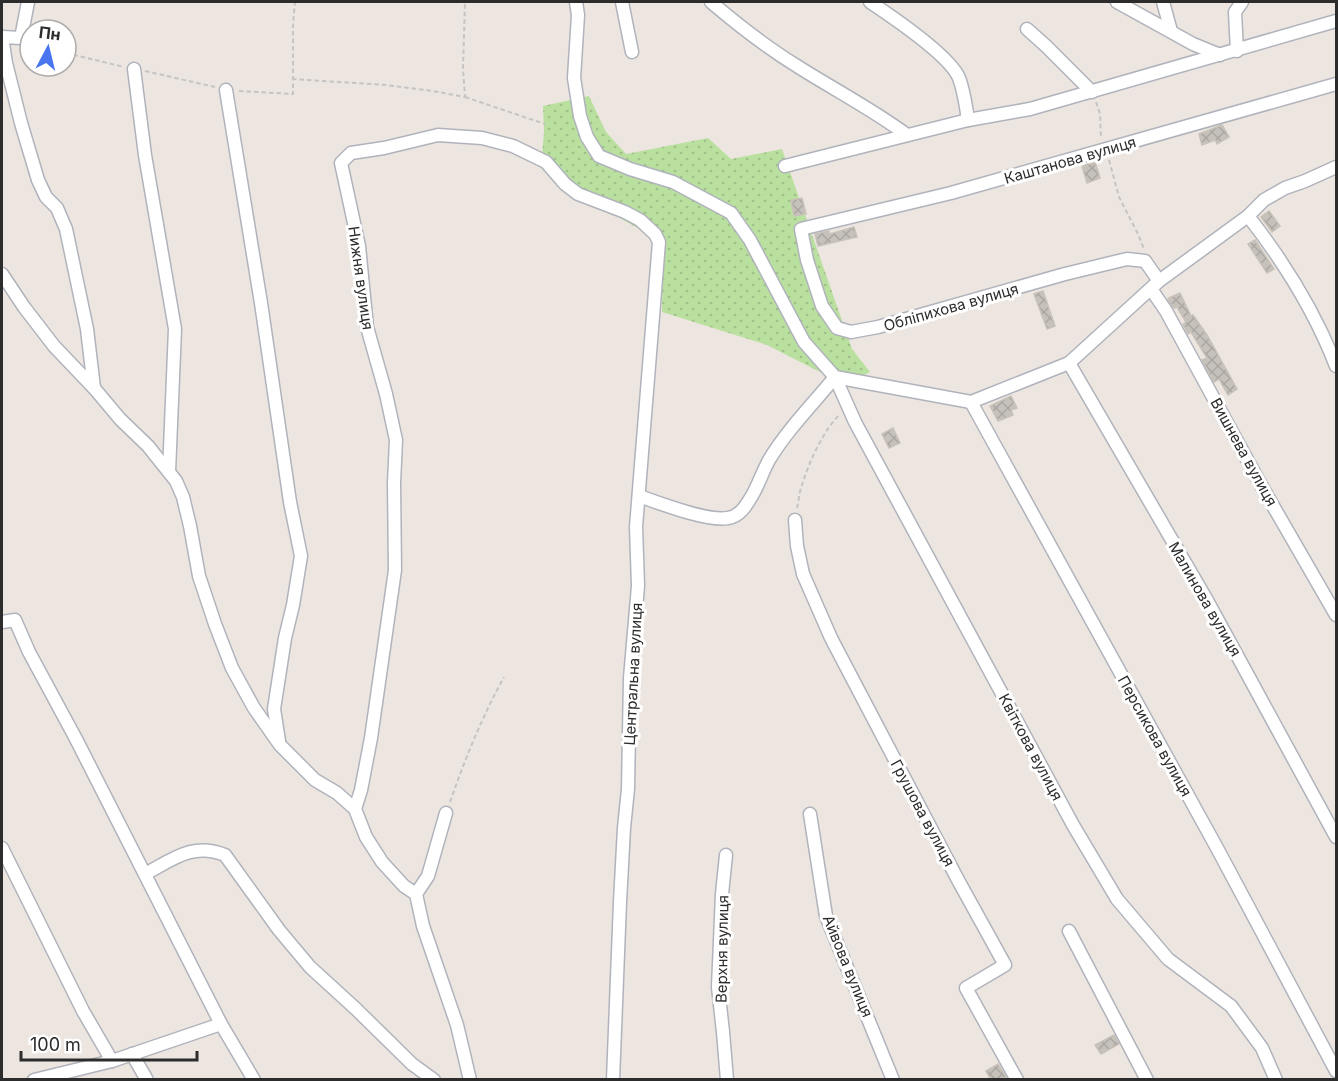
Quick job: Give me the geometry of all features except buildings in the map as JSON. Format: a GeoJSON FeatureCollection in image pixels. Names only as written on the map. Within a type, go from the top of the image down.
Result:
{"type":"FeatureCollection","features":[{"type":"Feature","properties":{"kind":"street"},"geometry":{"type":"LineString","coordinates":[[28,2],[21,39],[2,37],[6,63],[38,180],[46,197],[57,208],[66,229],[87,329],[94,388]]}},
{"type":"Feature","properties":{"kind":"street","name":"Квіткова вулиця"},"geometry":{"type":"LineString","coordinates":[[576,2],[578,15],[574,78],[580,116],[587,137],[600,156],[630,170],[673,182],[731,213],[750,240],[804,342],[835,377],[861,432],[1073,825],[1117,899],[1168,958],[1231,1006],[1262,1048],[1276,1080]]}},
{"type":"Feature","properties":{"kind":"street"},"geometry":{"type":"LineString","coordinates":[[622,2],[632,52]]}},
{"type":"Feature","properties":{"kind":"street"},"geometry":{"type":"LineString","coordinates":[[711,2],[787,60],[907,135]]}},
{"type":"Feature","properties":{"kind":"street"},"geometry":{"type":"LineString","coordinates":[[870,2],[923,40],[948,63],[959,77],[968,120]]}},
{"type":"Feature","properties":{"kind":"street"},"geometry":{"type":"LineString","coordinates":[[1117,2],[1220,56]]}},
{"type":"Feature","properties":{"kind":"street"},"geometry":{"type":"LineString","coordinates":[[1163,2],[1171,31]]}},
{"type":"Feature","properties":{"kind":"street"},"geometry":{"type":"LineString","coordinates":[[1237,51],[1235,12],[1242,2]]}},
{"type":"Feature","properties":{"kind":"street"},"geometry":{"type":"LineString","coordinates":[[785,166],[968,120],[1030,109],[1336,21]]}},
{"type":"Feature","properties":{"kind":"street"},"geometry":{"type":"LineString","coordinates":[[1027,29],[1092,92]]}},
{"type":"Feature","properties":{"kind":"street"},"geometry":{"type":"LineString","coordinates":[[134,69],[145,156],[175,329],[169,472]]}},
{"type":"Feature","properties":{"kind":"street","name":"Каштанова вулиця"},"geometry":{"type":"LineString","coordinates":[[801,229],[951,193],[1336,84]]}},
{"type":"Feature","properties":{"kind":"street"},"geometry":{"type":"LineString","coordinates":[[226,90],[261,303],[290,502],[301,556],[274,709],[280,746]]}},
{"type":"Feature","properties":{"kind":"street","name":"Нижня вулиця"},"geometry":{"type":"LineString","coordinates":[[355,809],[371,738],[395,570],[396,440],[367,327],[359,246],[341,163],[351,153],[438,135],[482,138],[513,146],[546,162],[578,194],[640,220],[655,234],[659,242],[656,270]]}},
{"type":"Feature","properties":{"kind":"street"},"geometry":{"type":"LineString","coordinates":[[639,496],[688,512],[721,519],[738,514],[747,505],[769,460],[835,377],[971,402],[1070,363],[1155,285],[1248,216],[1264,200],[1285,188],[1336,167]]}},
{"type":"Feature","properties":{"kind":"street"},"geometry":{"type":"LineString","coordinates":[[1248,216],[1273,248],[1306,301],[1336,366]]}},
{"type":"Feature","properties":{"kind":"street","name":"Обліпихова вулиця"},"geometry":{"type":"LineString","coordinates":[[801,229],[807,260],[822,306],[837,328],[851,332],[878,327],[1065,274],[1127,259],[1145,261]]}},
{"type":"Feature","properties":{"kind":"street"},"geometry":{"type":"LineString","coordinates":[[1145,261],[1155,285]]}},
{"type":"Feature","properties":{"kind":"street","name":"Центральна вулиця"},"geometry":{"type":"LineString","coordinates":[[613,1080],[620,891],[628,789],[630,678],[638,586],[636,526],[656,270]]}},
{"type":"Feature","properties":{"kind":"street"},"geometry":{"type":"LineString","coordinates":[[2,274],[54,346],[120,419],[148,446],[176,481],[183,497],[199,576],[232,668],[254,708],[280,746],[315,780],[337,793],[355,809],[366,837],[382,862],[404,886],[416,894],[423,926],[457,1025],[470,1080]]}},
{"type":"Feature","properties":{"kind":"street","name":"Вишнева вулиця"},"geometry":{"type":"LineString","coordinates":[[1155,285],[1166,311],[1336,615]]}},
{"type":"Feature","properties":{"kind":"street","name":"Малинова вулиця"},"geometry":{"type":"LineString","coordinates":[[1070,363],[1209,602],[1336,837]]}},
{"type":"Feature","properties":{"kind":"street","name":"Персикова вулиця"},"geometry":{"type":"LineString","coordinates":[[971,402],[1211,837],[1336,1071]]}},
{"type":"Feature","properties":{"kind":"street","name":"Грушова вулиця"},"geometry":{"type":"LineString","coordinates":[[795,520],[796,546],[803,574],[831,638],[1005,965],[966,988],[1017,1080]]}},
{"type":"Feature","properties":{"kind":"street"},"geometry":{"type":"LineString","coordinates":[[2,622],[15,620],[29,652],[222,1024],[254,1080]]}},
{"type":"Feature","properties":{"kind":"street"},"geometry":{"type":"LineString","coordinates":[[416,894],[428,876],[446,813]]}},
{"type":"Feature","properties":{"kind":"street","name":"Айвова вулиця"},"geometry":{"type":"LineString","coordinates":[[810,814],[826,916],[893,1080]]}},
{"type":"Feature","properties":{"kind":"street"},"geometry":{"type":"LineString","coordinates":[[2,848],[82,1011],[111,1061]]}},
{"type":"Feature","properties":{"kind":"street"},"geometry":{"type":"LineString","coordinates":[[146,874],[188,852],[201,849],[225,855],[279,930],[310,967],[412,1064],[434,1080]]}},
{"type":"Feature","properties":{"kind":"street","name":"Верхня вулиця"},"geometry":{"type":"LineString","coordinates":[[726,855],[718,987],[727,1080]]}},
{"type":"Feature","properties":{"kind":"street"},"geometry":{"type":"LineString","coordinates":[[1069,931],[1147,1080]]}},
{"type":"Feature","properties":{"kind":"street"},"geometry":{"type":"LineString","coordinates":[[34,1080],[111,1061],[222,1024]]}},
{"type":"Feature","properties":{"kind":"street"},"geometry":{"type":"LineString","coordinates":[[132,1054],[147,1080]]}},
{"type":"Feature","properties":{"kind":"path"},"geometry":{"type":"LineString","coordinates":[[78,56],[226,90],[293,94],[295,2]]}},
{"type":"Feature","properties":{"kind":"path"},"geometry":{"type":"LineString","coordinates":[[465,2],[463,69],[465,97]]}},
{"type":"Feature","properties":{"kind":"path"},"geometry":{"type":"LineString","coordinates":[[292,79],[433,91],[465,97],[545,124]]}},
{"type":"Feature","properties":{"kind":"path"},"geometry":{"type":"LineString","coordinates":[[1092,92],[1100,114],[1101,138],[1119,197],[1144,247],[1145,261]]}},
{"type":"Feature","properties":{"kind":"path"},"geometry":{"type":"LineString","coordinates":[[795,520],[801,486],[816,450],[833,422],[848,406]]}},
{"type":"Feature","properties":{"kind":"path"},"geometry":{"type":"LineString","coordinates":[[446,813],[465,758],[504,677]]}},
{"type":"Feature","properties":{"kind":"green space"},"geometry":{"type":"Polygon","coordinates":[[[589,96],[606,132],[626,154],[708,138],[731,159],[782,149],[852,349],[870,372],[837,389],[826,375],[767,345],[662,312],[663,251],[643,231],[574,197],[541,168],[544,132],[543,106],[589,96]]]}}]}
